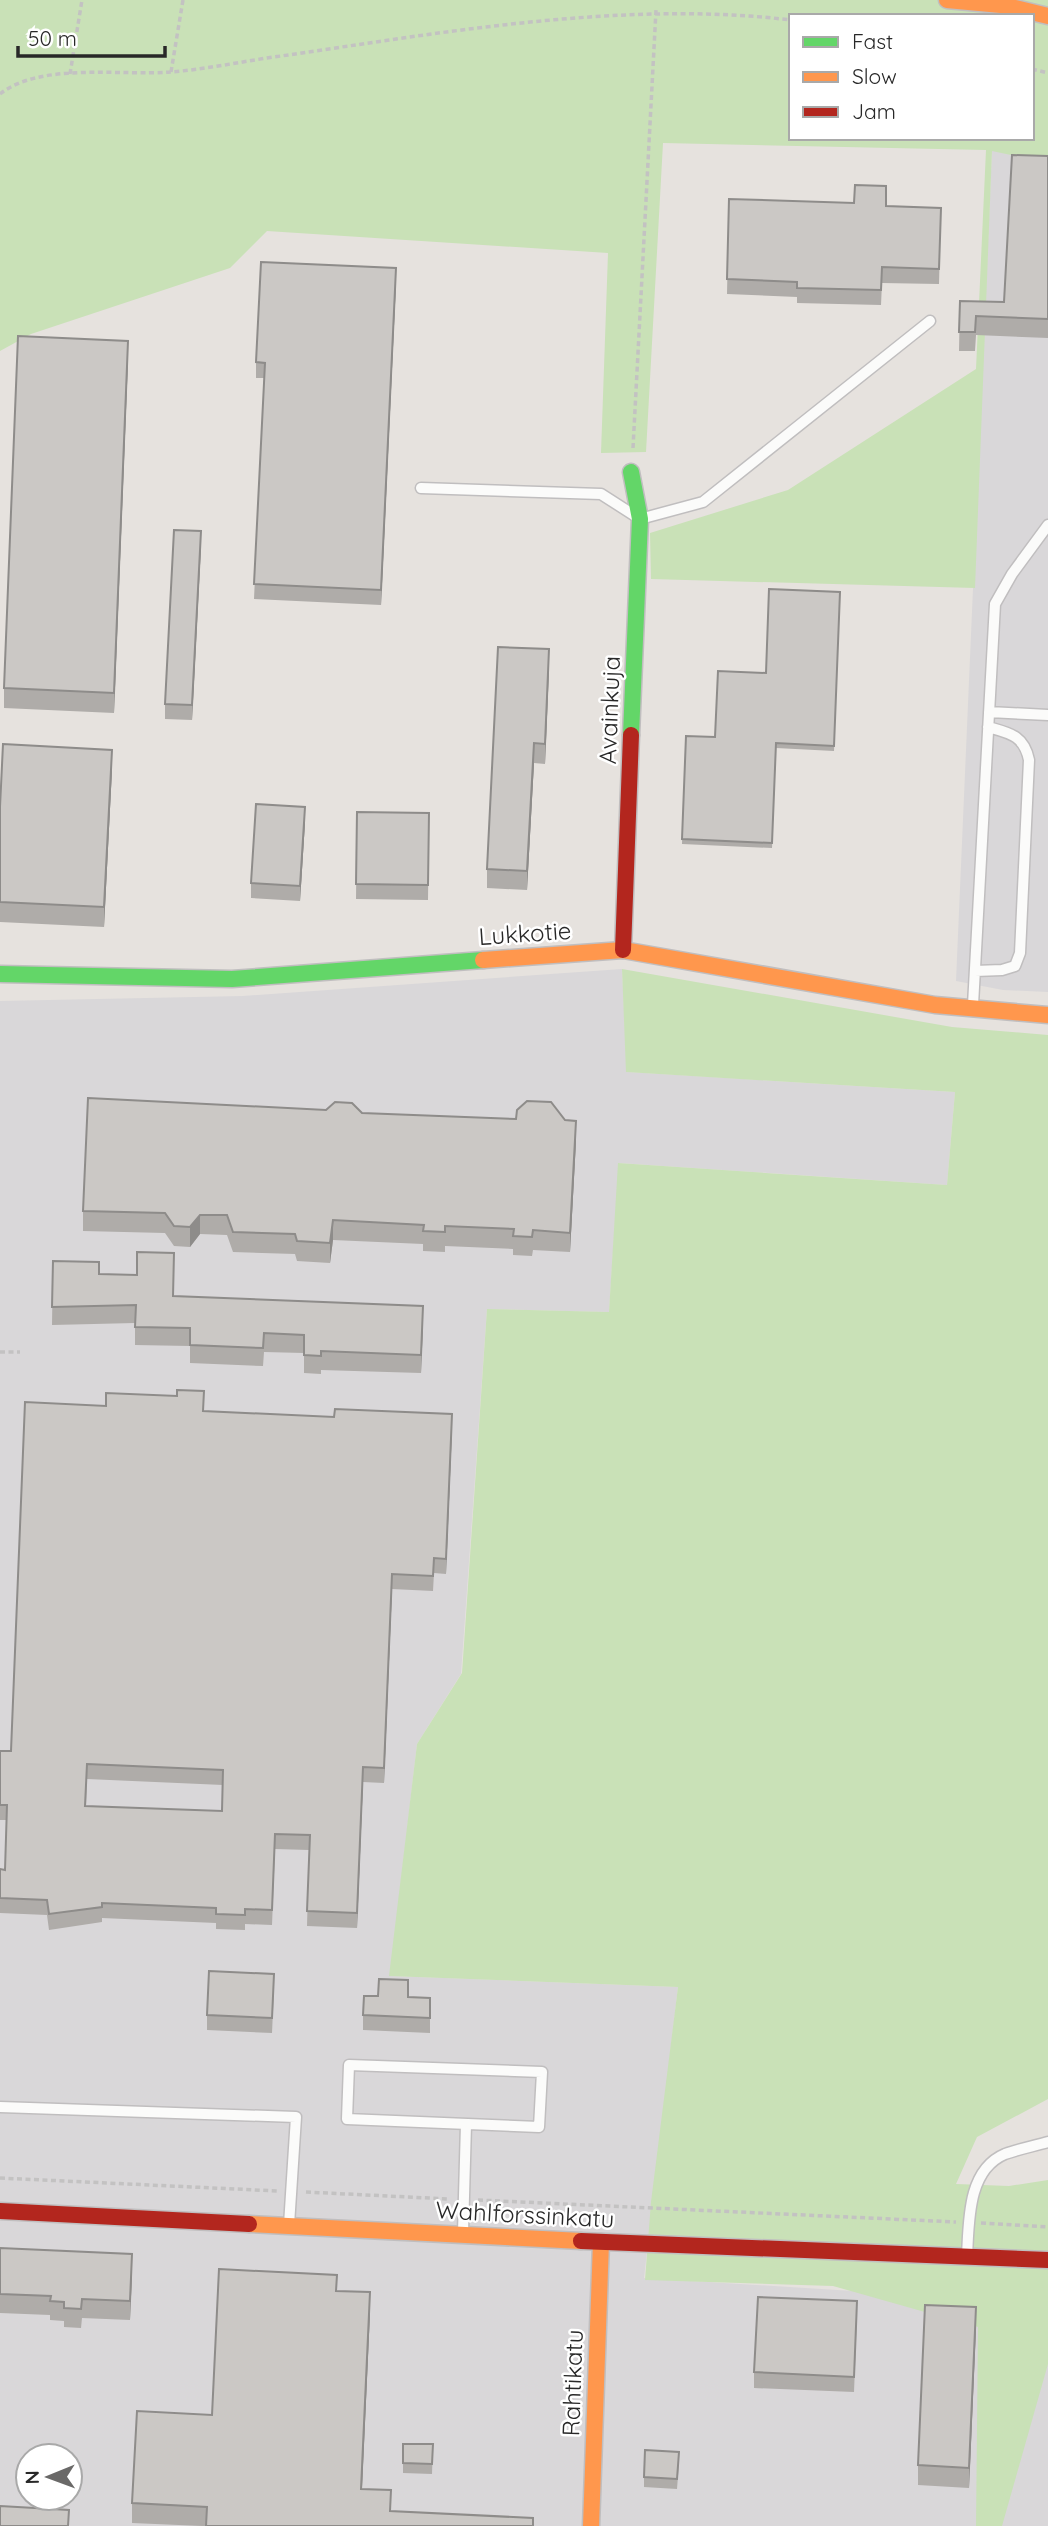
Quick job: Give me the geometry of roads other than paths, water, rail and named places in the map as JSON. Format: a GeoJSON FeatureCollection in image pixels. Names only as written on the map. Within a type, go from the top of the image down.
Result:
{"type":"FeatureCollection","features":[{"type":"Feature","properties":{"kind":"main road"},"geometry":{"type":"LineString","coordinates":[[947,0],[1001,5]]}},
{"type":"Feature","properties":{"kind":"main road"},"geometry":{"type":"LineString","coordinates":[[982,0],[1048,16]]}},
{"type":"Feature","properties":{"kind":"main road","name":"Avainkuja"},"geometry":{"type":"LineString","coordinates":[[624,950],[640,519],[631,472]]}},
{"type":"Feature","properties":{"kind":"main road","name":"Lukkotie"},"geometry":{"type":"LineString","coordinates":[[0,974],[232,979],[624,950],[934,1005],[1048,1015]]}},
{"type":"Feature","properties":{"kind":"main road","name":"Wahlforssinkatu"},"geometry":{"type":"LineString","coordinates":[[0,2211],[601,2242],[1048,2260]]}},
{"type":"Feature","properties":{"kind":"main road","name":"Rahtikatu"},"geometry":{"type":"LineString","coordinates":[[591,2526],[601,2242]]}},
{"type":"Feature","properties":{"kind":"lane"},"geometry":{"type":"LineString","coordinates":[[421,488],[601,494],[640,519],[703,502],[930,321]]}},
{"type":"Feature","properties":{"kind":"lane"},"geometry":{"type":"LineString","coordinates":[[972,1009],[995,604],[1012,573],[1048,525]]}},
{"type":"Feature","properties":{"kind":"lane"},"geometry":{"type":"LineString","coordinates":[[989,712],[1048,715]]}},
{"type":"Feature","properties":{"kind":"lane"},"geometry":{"type":"LineString","coordinates":[[975,971],[1002,970],[1014,966],[1020,953],[1029,760],[1023,742],[1015,735],[988,727]]}},
{"type":"Feature","properties":{"kind":"lane"},"geometry":{"type":"LineString","coordinates":[[349,2065],[542,2072],[539,2127],[466,2124],[347,2119],[349,2065]]}},
{"type":"Feature","properties":{"kind":"lane"},"geometry":{"type":"LineString","coordinates":[[0,2107],[296,2117],[289,2226]]}},
{"type":"Feature","properties":{"kind":"lane"},"geometry":{"type":"LineString","coordinates":[[462,2235],[466,2124]]}},
{"type":"Feature","properties":{"kind":"lane"},"geometry":{"type":"LineString","coordinates":[[967,2257],[969,2222],[977,2180],[1003,2155],[1048,2143]]}}]}
